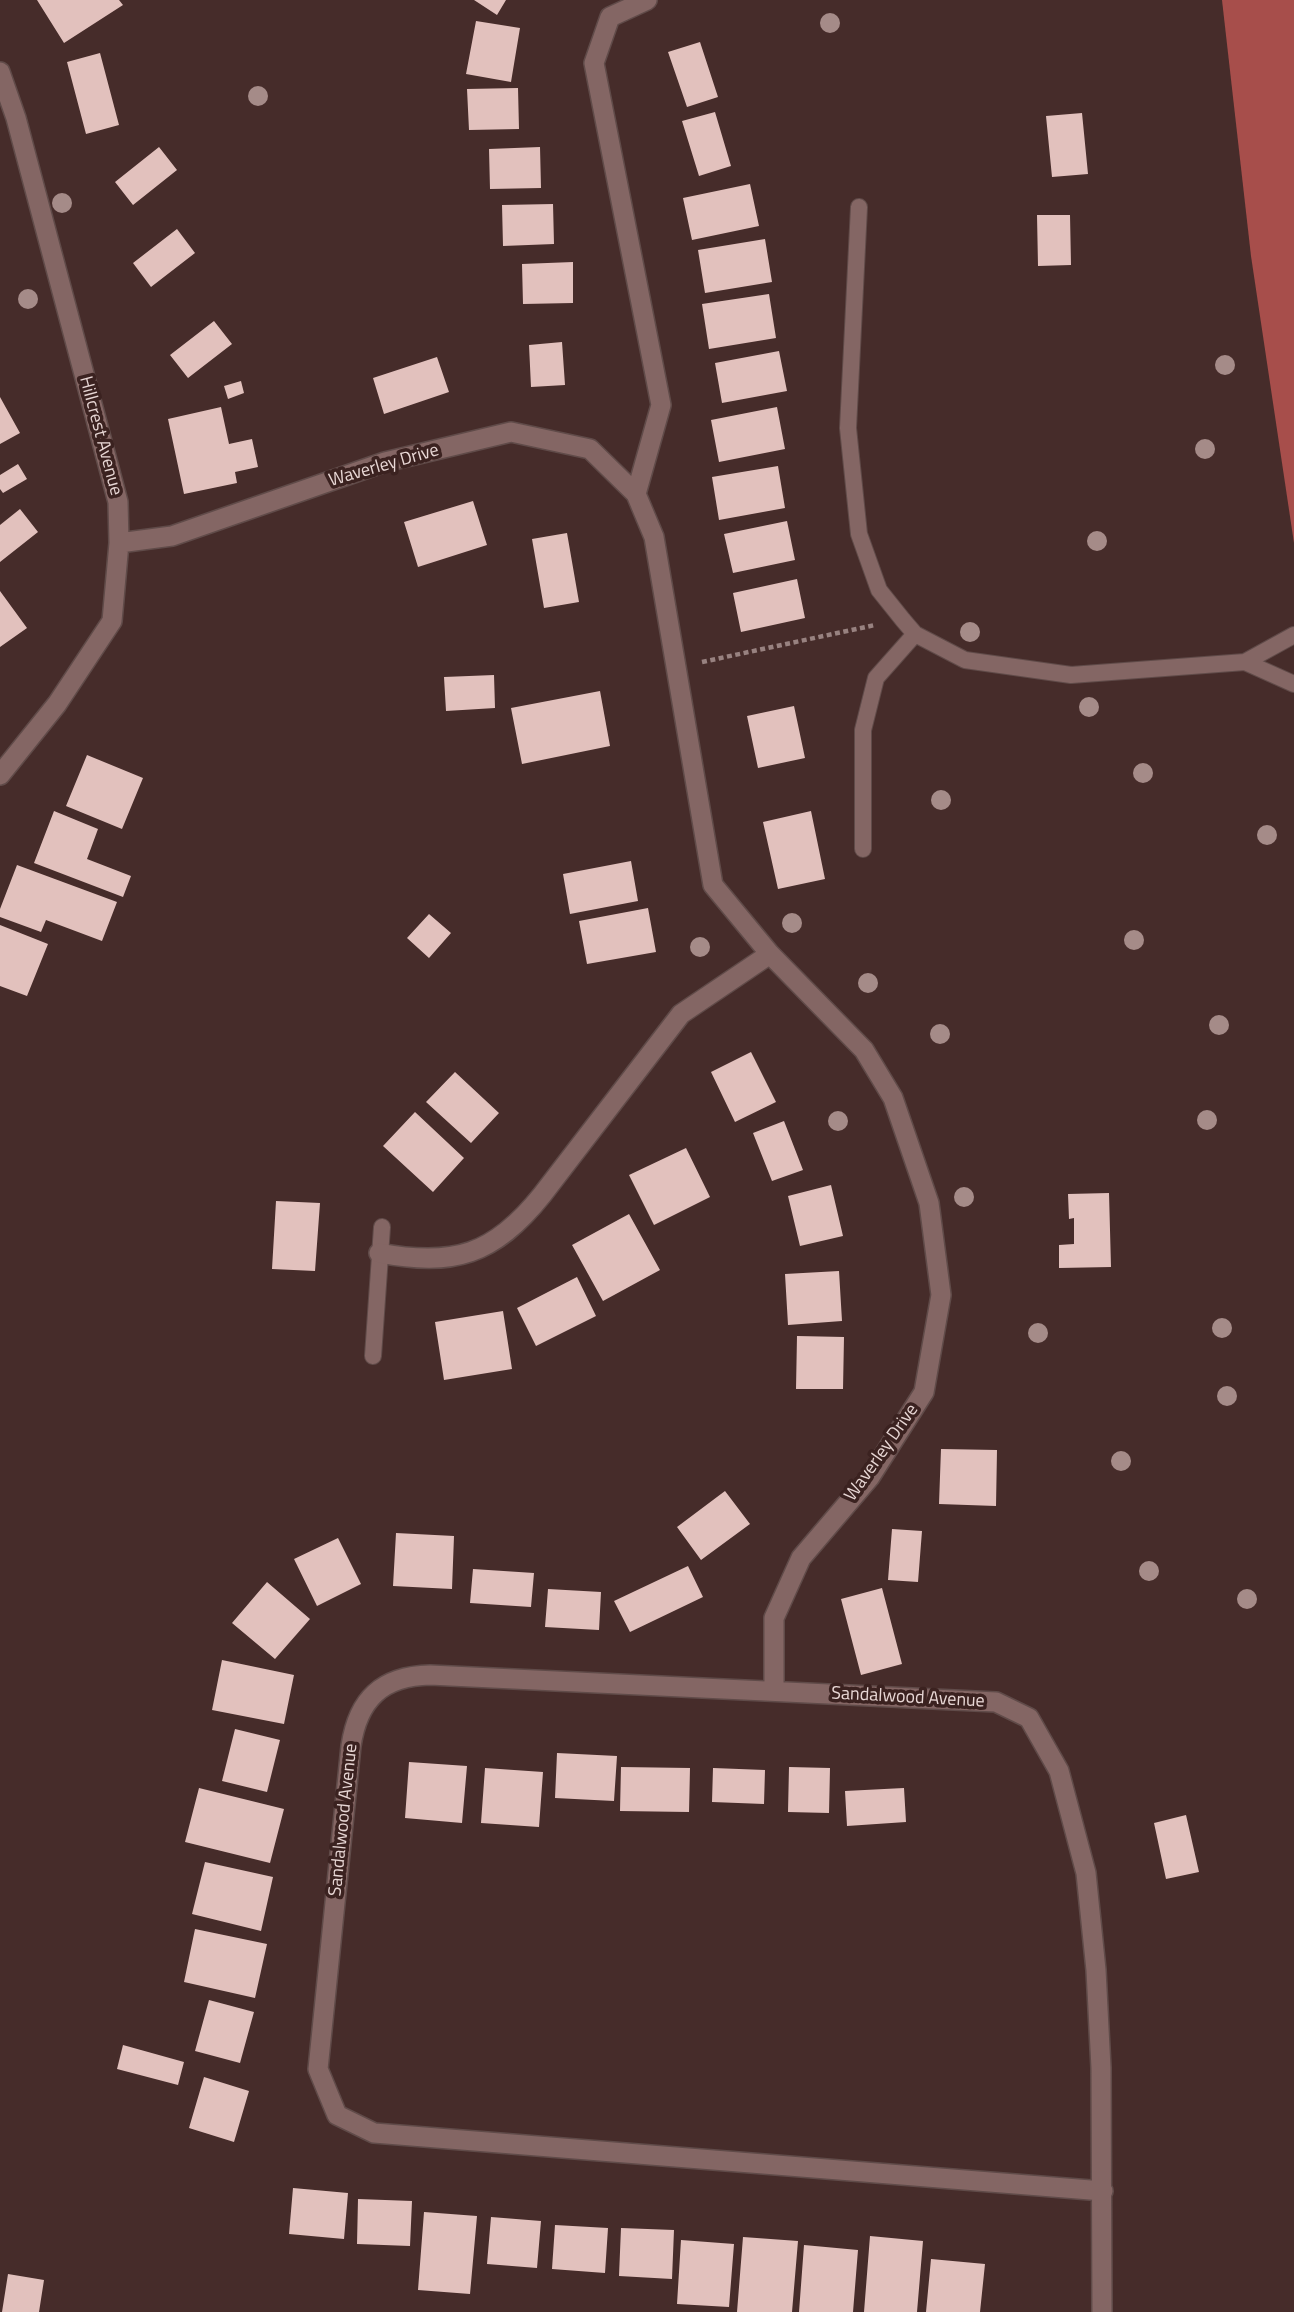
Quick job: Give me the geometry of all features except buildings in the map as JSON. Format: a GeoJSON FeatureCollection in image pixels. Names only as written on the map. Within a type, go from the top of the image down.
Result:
{"type":"FeatureCollection","features":[{"type":"Feature","properties":{"kind":"street"},"geometry":{"type":"LineString","coordinates":[[636,494],[661,405],[594,63],[610,18],[647,0]]}},
{"type":"Feature","properties":{"kind":"street","name":"Hillcrest Avenue"},"geometry":{"type":"LineString","coordinates":[[0,72],[16,118],[118,502],[119,543],[112,621],[57,704],[0,775]]}},
{"type":"Feature","properties":{"kind":"street","name":"Waverley Drive"},"geometry":{"type":"LineString","coordinates":[[119,543],[172,536],[385,463],[512,432],[590,449],[636,494],[654,537],[713,885],[770,954],[864,1050],[893,1098],[929,1203],[941,1295],[924,1391],[870,1476],[801,1559],[774,1618],[774,1691]]}},
{"type":"Feature","properties":{"kind":"street"},"geometry":{"type":"LineString","coordinates":[[379,1254],[426,1260],[454,1257],[482,1248],[509,1232],[542,1195],[681,1014],[770,954]]}},
{"type":"Feature","properties":{"kind":"street","name":"Sandalwood Avenue"},"geometry":{"type":"LineString","coordinates":[[1102,2312],[1103,2191],[1101,2068],[1096,1970],[1086,1873],[1059,1771],[1029,1717],[996,1702],[430,1675],[410,1675],[391,1682],[363,1706],[354,1725],[351,1746],[318,2069],[337,2115],[374,2133],[1103,2191]]}},
{"type":"Feature","properties":{"kind":"lane"},"geometry":{"type":"LineString","coordinates":[[859,207],[848,428],[859,534],[879,590],[915,634],[965,660],[1071,675],[1245,662],[1294,635]]}},
{"type":"Feature","properties":{"kind":"lane"},"geometry":{"type":"LineString","coordinates":[[863,849],[863,730],[876,678],[915,634]]}},
{"type":"Feature","properties":{"kind":"lane"},"geometry":{"type":"LineString","coordinates":[[1245,662],[1294,684]]}},
{"type":"Feature","properties":{"kind":"lane"},"geometry":{"type":"LineString","coordinates":[[373,1356],[382,1227]]}},
{"type":"Feature","properties":{"kind":"path"},"geometry":{"type":"LineString","coordinates":[[676,668],[903,620]]}},
{"type":"Feature","properties":{"kind":"shaded area"},"geometry":{"type":"Polygon","coordinates":[[[1222,0],[1294,0],[1294,543],[1251,256],[1222,0]]]}}]}
